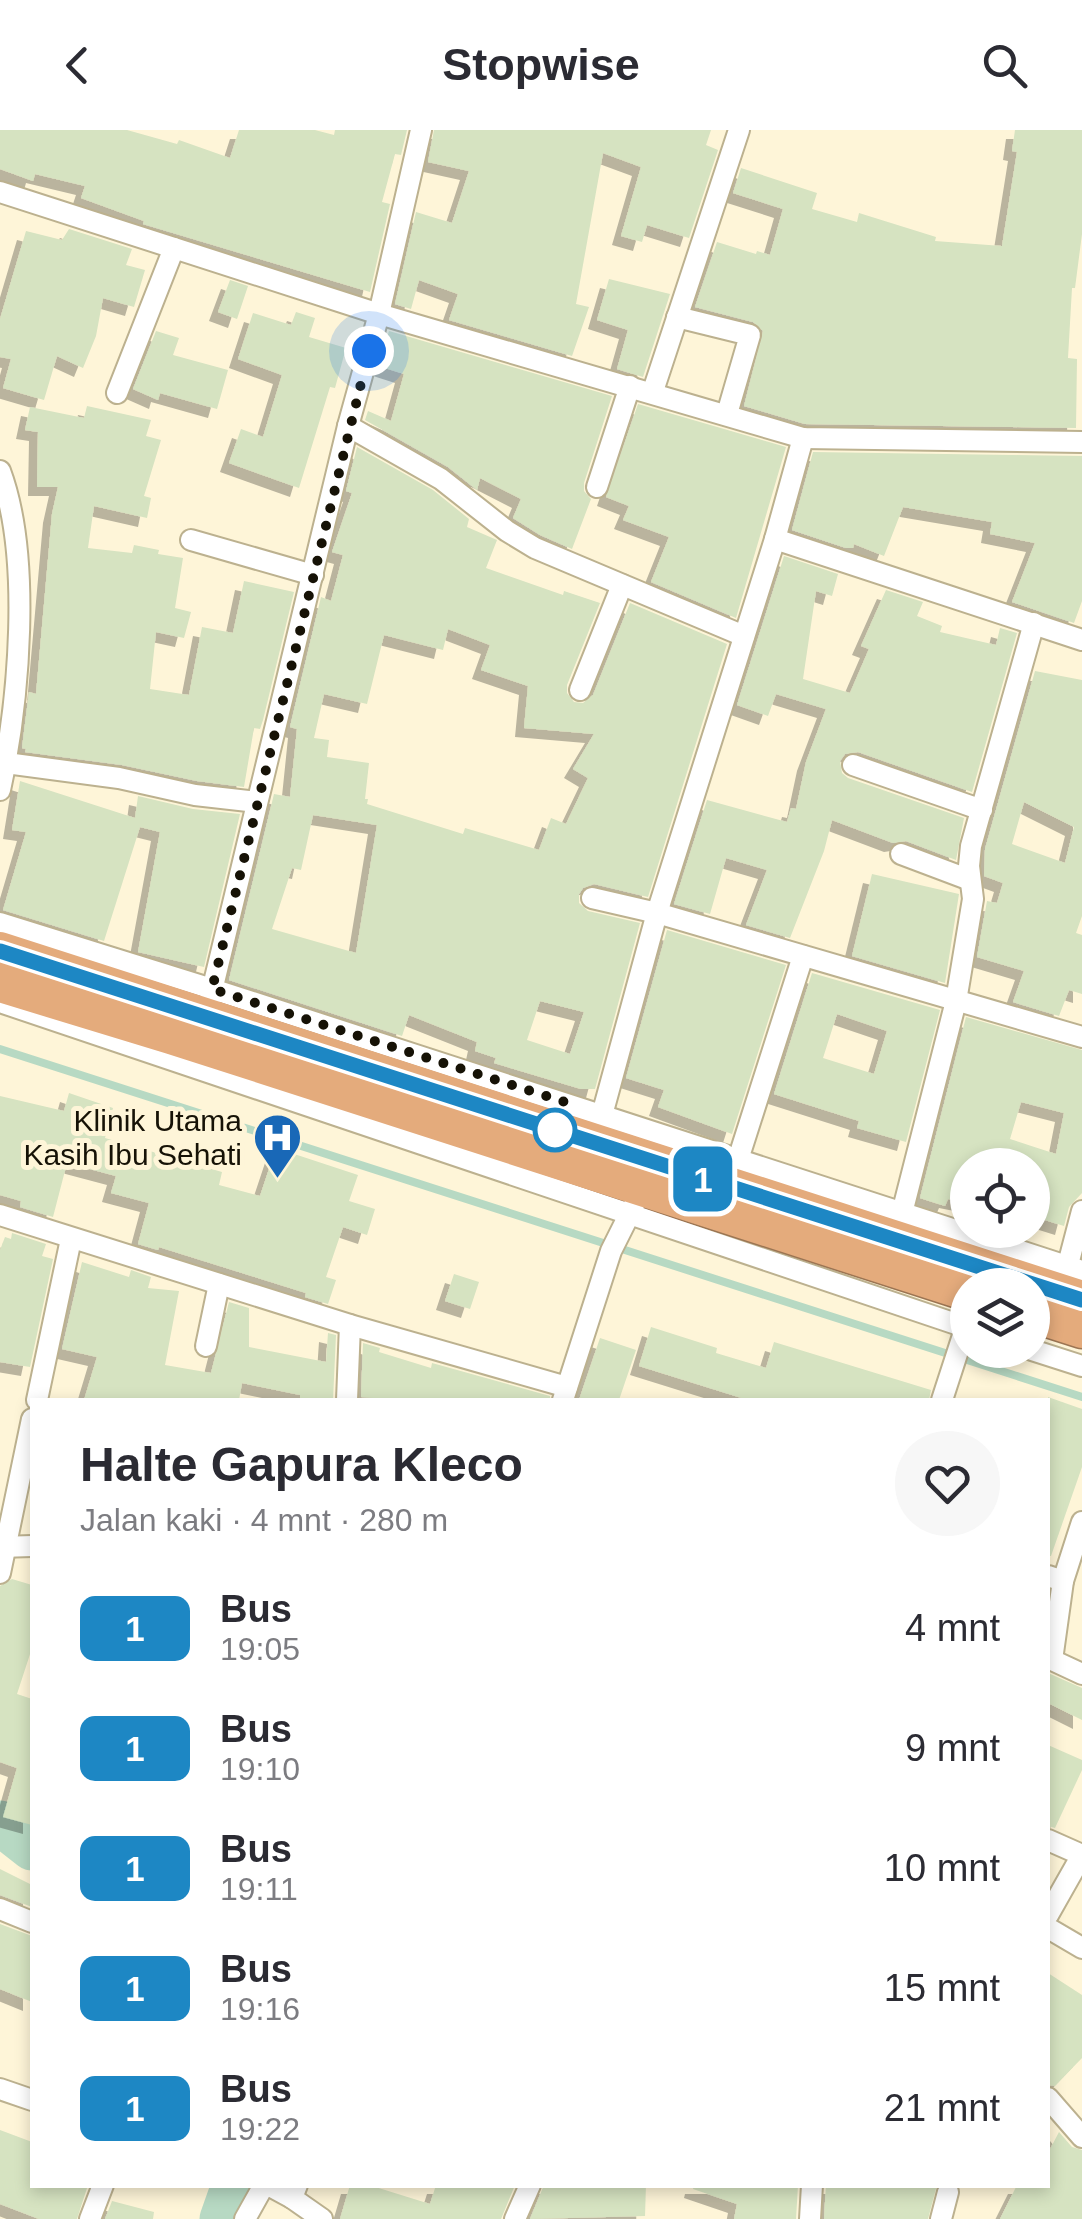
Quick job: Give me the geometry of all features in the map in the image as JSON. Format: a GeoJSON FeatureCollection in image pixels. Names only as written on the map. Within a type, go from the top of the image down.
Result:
{"type":"FeatureCollection","features":[{"type":"Feature","properties":{"kind":"highway"},"geometry":{"type":"LineString","coordinates":[[0,951],[209,1002],[358,1050],[593,1142],[632,1209],[950,1312]]}},
{"type":"Feature","properties":{"kind":"highway"},"geometry":{"type":"LineString","coordinates":[[0,983],[66,1013],[400,1124],[593,1142],[734,1174],[898,1225],[1065,1288],[1082,1329]]}},
{"type":"Feature","properties":{"kind":"street"},"geometry":{"type":"LineString","coordinates":[[0,923],[209,1002],[422,130]]}},
{"type":"Feature","properties":{"kind":"street"},"geometry":{"type":"LineString","coordinates":[[653,391],[739,130]]}},
{"type":"Feature","properties":{"kind":"street"},"geometry":{"type":"LineString","coordinates":[[0,192],[379,314],[653,391],[803,438],[1082,442]]}},
{"type":"Feature","properties":{"kind":"street"},"geometry":{"type":"LineString","coordinates":[[117,393],[174,248]]}},
{"type":"Feature","properties":{"kind":"street"},"geometry":{"type":"LineString","coordinates":[[678,317],[750,335],[727,414]]}},
{"type":"Feature","properties":{"kind":"street"},"geometry":{"type":"LineString","coordinates":[[596,487],[630,386]]}},
{"type":"Feature","properties":{"kind":"street"},"geometry":{"type":"LineString","coordinates":[[348,426],[441,479],[535,548],[744,636]]}},
{"type":"Feature","properties":{"kind":"street"},"geometry":{"type":"LineString","coordinates":[[593,1142],[657,914],[803,438]]}},
{"type":"Feature","properties":{"kind":"street"},"geometry":{"type":"LineString","coordinates":[[0,471],[12,503],[18,568],[18,625],[5,735],[6,763],[0,790]]}},
{"type":"Feature","properties":{"kind":"street"},"geometry":{"type":"LineString","coordinates":[[775,539],[1082,640]]}},
{"type":"Feature","properties":{"kind":"street"},"geometry":{"type":"LineString","coordinates":[[190,540],[312,575]]}},
{"type":"Feature","properties":{"kind":"street"},"geometry":{"type":"LineString","coordinates":[[580,690],[622,585]]}},
{"type":"Feature","properties":{"kind":"street"},"geometry":{"type":"LineString","coordinates":[[898,1225],[956,1002],[973,899],[969,855],[1034,624]]}},
{"type":"Feature","properties":{"kind":"street"},"geometry":{"type":"LineString","coordinates":[[6,763],[257,802]]}},
{"type":"Feature","properties":{"kind":"street"},"geometry":{"type":"LineString","coordinates":[[852,765],[982,810]]}},
{"type":"Feature","properties":{"kind":"street"},"geometry":{"type":"LineString","coordinates":[[901,854],[970,880]]}},
{"type":"Feature","properties":{"kind":"street"},"geometry":{"type":"LineString","coordinates":[[592,898],[1082,1037]]}},
{"type":"Feature","properties":{"kind":"street"},"geometry":{"type":"LineString","coordinates":[[734,1174],[803,956]]}},
{"type":"Feature","properties":{"kind":"street"},"geometry":{"type":"LineString","coordinates":[[0,1002],[66,1013]]}},
{"type":"Feature","properties":{"kind":"street"},"geometry":{"type":"LineString","coordinates":[[0,1215],[565,1393],[612,1252],[632,1209],[400,1124]]}},
{"type":"Feature","properties":{"kind":"street"},"geometry":{"type":"LineString","coordinates":[[1065,1288],[1082,1211]]}},
{"type":"Feature","properties":{"kind":"street"},"geometry":{"type":"LineString","coordinates":[[36,1398],[71,1238]]}},
{"type":"Feature","properties":{"kind":"street"},"geometry":{"type":"LineString","coordinates":[[206,1346],[219,1284]]}},
{"type":"Feature","properties":{"kind":"street"},"geometry":{"type":"LineString","coordinates":[[347,1398],[350,1326]]}},
{"type":"Feature","properties":{"kind":"street"},"geometry":{"type":"LineString","coordinates":[[1050,1356],[1082,1366]]}},
{"type":"Feature","properties":{"kind":"street"},"geometry":{"type":"LineString","coordinates":[[943,1398],[953,1368]]}},
{"type":"Feature","properties":{"kind":"street"},"geometry":{"type":"LineString","coordinates":[[0,1572],[30,1428]]}},
{"type":"Feature","properties":{"kind":"street"},"geometry":{"type":"LineString","coordinates":[[1082,1522],[1055,1578],[1052,1660],[1082,1674]]}},
{"type":"Feature","properties":{"kind":"street"},"geometry":{"type":"LineString","coordinates":[[3,1546],[30,1546]]}},
{"type":"Feature","properties":{"kind":"street"},"geometry":{"type":"LineString","coordinates":[[1050,1841],[1082,1855],[1050,1911]]}},
{"type":"Feature","properties":{"kind":"street"},"geometry":{"type":"LineString","coordinates":[[0,1909],[30,1921]]}},
{"type":"Feature","properties":{"kind":"street"},"geometry":{"type":"LineString","coordinates":[[1050,1929],[1082,1948]]}},
{"type":"Feature","properties":{"kind":"street"},"geometry":{"type":"LineString","coordinates":[[0,2089],[30,2099]]}},
{"type":"Feature","properties":{"kind":"street"},"geometry":{"type":"LineString","coordinates":[[1050,2100],[1082,2136]]}},
{"type":"Feature","properties":{"kind":"street"},"geometry":{"type":"LineString","coordinates":[[90,2219],[101,2188]]}},
{"type":"Feature","properties":{"kind":"street"},"geometry":{"type":"LineString","coordinates":[[245,2219],[264,2188]]}},
{"type":"Feature","properties":{"kind":"street"},"geometry":{"type":"LineString","coordinates":[[516,2219],[529,2188]]}},
{"type":"Feature","properties":{"kind":"street"},"geometry":{"type":"LineString","coordinates":[[810,2219],[812,2188]]}},
{"type":"Feature","properties":{"kind":"street"},"geometry":{"type":"LineString","coordinates":[[295,2192],[322,2219]]}},
{"type":"Feature","properties":{"kind":"street"},"geometry":{"type":"LineString","coordinates":[[940,2219],[948,2192]]}},
{"type":"Feature","properties":{"kind":"building"},"geometry":{"type":"Polygon","coordinates":[[[0,130],[127,130],[177,144],[179,140],[230,158],[239,130],[315,130],[334,135],[335,130],[407,130],[401,155],[395,154],[382,202],[390,204],[370,292],[143,224],[144,221],[81,198],[85,186],[35,174],[33,181],[0,169],[0,130]]]}},
{"type":"Feature","properties":{"kind":"building"},"geometry":{"type":"Polygon","coordinates":[[[434,130],[711,130],[706,145],[718,150],[689,238],[647,225],[642,242],[621,236],[641,167],[603,153],[576,304],[589,307],[572,356],[449,320],[458,294],[419,280],[411,309],[395,304],[416,212],[452,223],[469,171],[428,162],[434,130]]]}},
{"type":"Feature","properties":{"kind":"building"},"geometry":{"type":"Polygon","coordinates":[[[1015,130],[1082,130],[1082,234],[1072,288],[1068,358],[1077,359],[1076,428],[805,424],[744,406],[763,331],[753,322],[695,307],[717,242],[770,255],[783,209],[733,193],[741,168],[817,193],[812,209],[857,222],[859,213],[936,237],[935,241],[1002,246],[1017,152],[1012,151],[1015,130]]]}},
{"type":"Feature","properties":{"kind":"building"},"geometry":{"type":"Polygon","coordinates":[[[69,229],[132,249],[126,265],[145,270],[134,307],[103,298],[96,336],[83,368],[57,356],[44,400],[3,388],[11,359],[0,357],[0,319],[26,231],[62,240],[69,229]]]}},
{"type":"Feature","properties":{"kind":"building"},"geometry":{"type":"Polygon","coordinates":[[[609,279],[670,294],[643,377],[617,369],[628,330],[597,320],[609,279]]]}},
{"type":"Feature","properties":{"kind":"building"},"geometry":{"type":"Polygon","coordinates":[[[230,280],[248,286],[237,319],[218,312],[230,280]]]}},
{"type":"Feature","properties":{"kind":"building"},"geometry":{"type":"Polygon","coordinates":[[[296,312],[315,318],[309,337],[346,348],[299,488],[229,463],[241,429],[263,437],[282,375],[238,359],[253,313],[291,325],[296,312]]]}},
{"type":"Feature","properties":{"kind":"building"},"geometry":{"type":"Polygon","coordinates":[[[156,331],[179,338],[173,355],[228,370],[217,409],[160,393],[158,400],[133,389],[156,331]]]}},
{"type":"Feature","properties":{"kind":"building"},"geometry":{"type":"Polygon","coordinates":[[[389,331],[612,396],[584,483],[584,491],[591,499],[572,549],[513,518],[521,499],[480,478],[477,490],[448,467],[365,420],[368,411],[391,421],[404,374],[379,366],[389,331]]]}},
{"type":"Feature","properties":{"kind":"building"},"geometry":{"type":"Polygon","coordinates":[[[638,404],[786,447],[736,618],[651,582],[669,537],[623,520],[629,506],[606,497],[638,404]]]}},
{"type":"Feature","properties":{"kind":"building"},"geometry":{"type":"Polygon","coordinates":[[[87,406],[151,420],[146,436],[161,440],[144,496],[151,498],[147,518],[94,506],[88,548],[132,553],[134,545],[183,558],[175,608],[191,612],[184,638],[156,632],[150,689],[189,695],[202,627],[233,633],[244,581],[294,592],[263,720],[260,729],[254,728],[244,787],[25,752],[22,748],[29,692],[36,694],[52,514],[58,487],[37,487],[38,432],[25,430],[30,407],[84,418],[87,406]]]}},
{"type":"Feature","properties":{"kind":"building"},"geometry":{"type":"Polygon","coordinates":[[[357,447],[433,490],[469,519],[467,527],[497,540],[486,568],[563,595],[564,591],[600,603],[567,685],[567,693],[574,702],[583,703],[593,695],[630,603],[727,644],[648,897],[594,884],[579,894],[579,903],[588,911],[640,923],[595,1089],[581,1089],[494,1063],[496,1058],[475,1051],[477,1042],[409,1015],[402,1036],[229,980],[274,794],[290,797],[297,729],[290,727],[321,597],[331,601],[343,555],[332,552],[352,493],[346,491],[357,447]],[[448,629],[443,650],[384,635],[367,704],[324,694],[314,738],[329,740],[327,757],[369,763],[367,804],[463,834],[465,828],[539,850],[551,818],[566,824],[588,778],[573,769],[594,734],[524,728],[528,686],[481,670],[490,645],[448,629]],[[313,815],[301,870],[292,868],[272,929],[356,953],[377,825],[313,815]],[[540,1001],[527,1040],[570,1054],[584,1012],[540,1001]]]}},
{"type":"Feature","properties":{"kind":"building"},"geometry":{"type":"Polygon","coordinates":[[[813,452],[1082,456],[1082,601],[1074,623],[1012,602],[1035,543],[990,534],[992,522],[903,507],[884,556],[854,544],[853,548],[846,548],[792,530],[813,452]]]}},
{"type":"Feature","properties":{"kind":"building"},"geometry":{"type":"Polygon","coordinates":[[[784,556],[838,574],[832,596],[816,591],[803,679],[850,693],[869,649],[861,646],[886,590],[923,602],[917,616],[942,626],[940,632],[996,645],[1000,628],[1017,633],[972,792],[858,752],[845,754],[840,761],[842,773],[848,778],[964,818],[956,860],[906,841],[893,843],[832,820],[790,938],[746,925],[767,870],[726,858],[710,914],[674,904],[707,800],[787,822],[791,808],[796,809],[806,762],[826,709],[776,694],[768,716],[737,705],[784,556]]]}},
{"type":"Feature","properties":{"kind":"building"},"geometry":{"type":"Polygon","coordinates":[[[1035,671],[1082,680],[1082,916],[1076,933],[1082,935],[1082,994],[1069,990],[1059,1016],[1013,1002],[1024,971],[977,957],[987,901],[997,903],[1003,883],[984,876],[985,849],[1035,671]],[[1024,802],[1012,844],[1065,863],[1074,827],[1024,802]]]}},
{"type":"Feature","properties":{"kind":"building"},"geometry":{"type":"Polygon","coordinates":[[[20,781],[135,818],[138,796],[193,809],[240,814],[204,967],[138,952],[160,832],[140,827],[104,941],[3,910],[26,832],[12,830],[20,781]]]}},
{"type":"Feature","properties":{"kind":"building"},"geometry":{"type":"Polygon","coordinates":[[[872,874],[959,894],[945,983],[852,956],[872,874]]]}},
{"type":"Feature","properties":{"kind":"building"},"geometry":{"type":"Polygon","coordinates":[[[667,930],[786,965],[732,1134],[658,1107],[664,1090],[626,1078],[667,930]]]}},
{"type":"Feature","properties":{"kind":"building"},"geometry":{"type":"Polygon","coordinates":[[[812,973],[940,1010],[906,1142],[857,1128],[859,1121],[774,1094],[812,973]],[[837,1014],[823,1058],[874,1074],[887,1031],[837,1014]]]}},
{"type":"Feature","properties":{"kind":"building"},"geometry":{"type":"Polygon","coordinates":[[[966,1017],[1082,1050],[1082,1193],[1069,1207],[1064,1226],[1050,1222],[1050,1152],[1056,1154],[1064,1113],[1021,1102],[1010,1139],[1038,1148],[950,1148],[950,1199],[945,1206],[920,1198],[966,1017]]]}},
{"type":"Feature","properties":{"kind":"building"},"geometry":{"type":"Polygon","coordinates":[[[69,1093],[113,1108],[105,1138],[222,1172],[219,1185],[260,1196],[276,1148],[358,1175],[349,1201],[375,1209],[367,1235],[343,1227],[326,1277],[336,1280],[328,1304],[305,1297],[306,1293],[138,1244],[149,1203],[111,1193],[116,1176],[67,1163],[53,1217],[20,1207],[21,1201],[0,1195],[0,1096],[64,1111],[69,1093]]]}},
{"type":"Feature","properties":{"kind":"building"},"geometry":{"type":"Polygon","coordinates":[[[12,1233],[46,1244],[42,1256],[53,1259],[30,1367],[0,1362],[0,1250],[5,1237],[11,1239],[12,1233]]]}},
{"type":"Feature","properties":{"kind":"building"},"geometry":{"type":"Polygon","coordinates":[[[82,1262],[129,1277],[131,1270],[151,1277],[148,1288],[179,1291],[165,1365],[211,1373],[229,1302],[249,1308],[249,1347],[326,1362],[328,1333],[336,1335],[333,1398],[300,1398],[242,1383],[239,1398],[85,1398],[97,1357],[62,1349],[82,1262]]]}},
{"type":"Feature","properties":{"kind":"building"},"geometry":{"type":"Polygon","coordinates":[[[454,1274],[479,1282],[470,1309],[445,1301],[454,1274]]]}},
{"type":"Feature","properties":{"kind":"building"},"geometry":{"type":"Polygon","coordinates":[[[651,1327],[766,1368],[774,1342],[931,1390],[929,1398],[742,1398],[639,1366],[651,1327]]]}},
{"type":"Feature","properties":{"kind":"building"},"geometry":{"type":"Polygon","coordinates":[[[600,1338],[636,1350],[620,1398],[580,1398],[600,1338]]]}},
{"type":"Feature","properties":{"kind":"building"},"geometry":{"type":"Polygon","coordinates":[[[363,1343],[431,1368],[432,1363],[550,1398],[373,1398],[361,1397],[363,1343]]]}},
{"type":"Feature","properties":{"kind":"building"},"geometry":{"type":"Polygon","coordinates":[[[1048,1397],[1082,1409],[1082,1467],[1051,1556],[1050,1398],[1048,1397]]]}},
{"type":"Feature","properties":{"kind":"building"},"geometry":{"type":"Polygon","coordinates":[[[12,1579],[30,1584],[30,1654],[17,1694],[30,1698],[30,1824],[3,1817],[17,1768],[0,1762],[0,1586],[12,1579]]]}},
{"type":"Feature","properties":{"kind":"building"},"geometry":{"type":"Polygon","coordinates":[[[1050,1674],[1082,1688],[1082,1720],[1050,1704],[1050,1674]]]}},
{"type":"Feature","properties":{"kind":"building"},"geometry":{"type":"Polygon","coordinates":[[[1050,1746],[1082,1760],[1082,1770],[1055,1828],[1050,1827],[1050,1746]]]}},
{"type":"Feature","properties":{"kind":"building"},"geometry":{"type":"Polygon","coordinates":[[[0,1869],[30,1884],[30,1906],[0,1895],[0,1869]]]}},
{"type":"Feature","properties":{"kind":"building"},"geometry":{"type":"Polygon","coordinates":[[[0,1924],[30,1935],[30,2001],[0,1989],[0,1924]]]}},
{"type":"Feature","properties":{"kind":"building"},"geometry":{"type":"Polygon","coordinates":[[[1050,1974],[1082,1995],[1082,2058],[1055,2086],[1050,2085],[1050,1974]]]}},
{"type":"Feature","properties":{"kind":"building"},"geometry":{"type":"Polygon","coordinates":[[[0,2130],[30,2141],[30,2188],[87,2188],[77,2219],[39,2219],[0,2204],[0,2130]]]}},
{"type":"Feature","properties":{"kind":"building"},"geometry":{"type":"Polygon","coordinates":[[[1059,2132],[1072,2147],[1082,2150],[1082,2219],[1000,2219],[1016,2188],[1050,2188],[1050,2149],[1059,2132]]]}},
{"type":"Feature","properties":{"kind":"building"},"geometry":{"type":"Polygon","coordinates":[[[349,2188],[379,2188],[430,2204],[435,2188],[514,2188],[501,2219],[340,2219],[349,2188]]]}},
{"type":"Feature","properties":{"kind":"building"},"geometry":{"type":"Polygon","coordinates":[[[543,2188],[646,2188],[645,2216],[530,2219],[543,2188]]]}},
{"type":"Feature","properties":{"kind":"building"},"geometry":{"type":"Polygon","coordinates":[[[798,2188],[796,2219],[734,2219],[737,2204],[693,2189],[798,2188]]]}},
{"type":"Feature","properties":{"kind":"building"},"geometry":{"type":"Polygon","coordinates":[[[826,2188],[936,2188],[928,2219],[824,2219],[826,2188]]]}},
{"type":"Feature","properties":{"kind":"building"},"geometry":{"type":"Polygon","coordinates":[[[112,2201],[154,2212],[153,2219],[105,2219],[112,2201]]]}},
{"type":"Feature","properties":{"kind":"waterway"},"geometry":{"type":"LineString","coordinates":[[0,1049],[1082,1397]]}},
{"type":"Feature","properties":{"kind":"waterway"},"geometry":{"type":"LineString","coordinates":[[0,1823],[30,1846]]}},
{"type":"Feature","properties":{"kind":"waterway"},"geometry":{"type":"LineString","coordinates":[[222,2219],[233,2188]]}},
{"type":"Feature","properties":{"kind":"bus line","name":"1"},"geometry":{"type":"LineString","coordinates":[[0,951],[1082,1300]]}},
{"type":"Feature","properties":{"kind":"place","name":"Klinik Utama Kasih Ibu Sehati"},"geometry":{"type":"Point","coordinates":[277,1180]}},
{"type":"Feature","properties":{"kind":"route"},"geometry":{"type":"LineString","coordinates":[[369,351],[212,989],[568,1103],[555,1130]]}}]}
